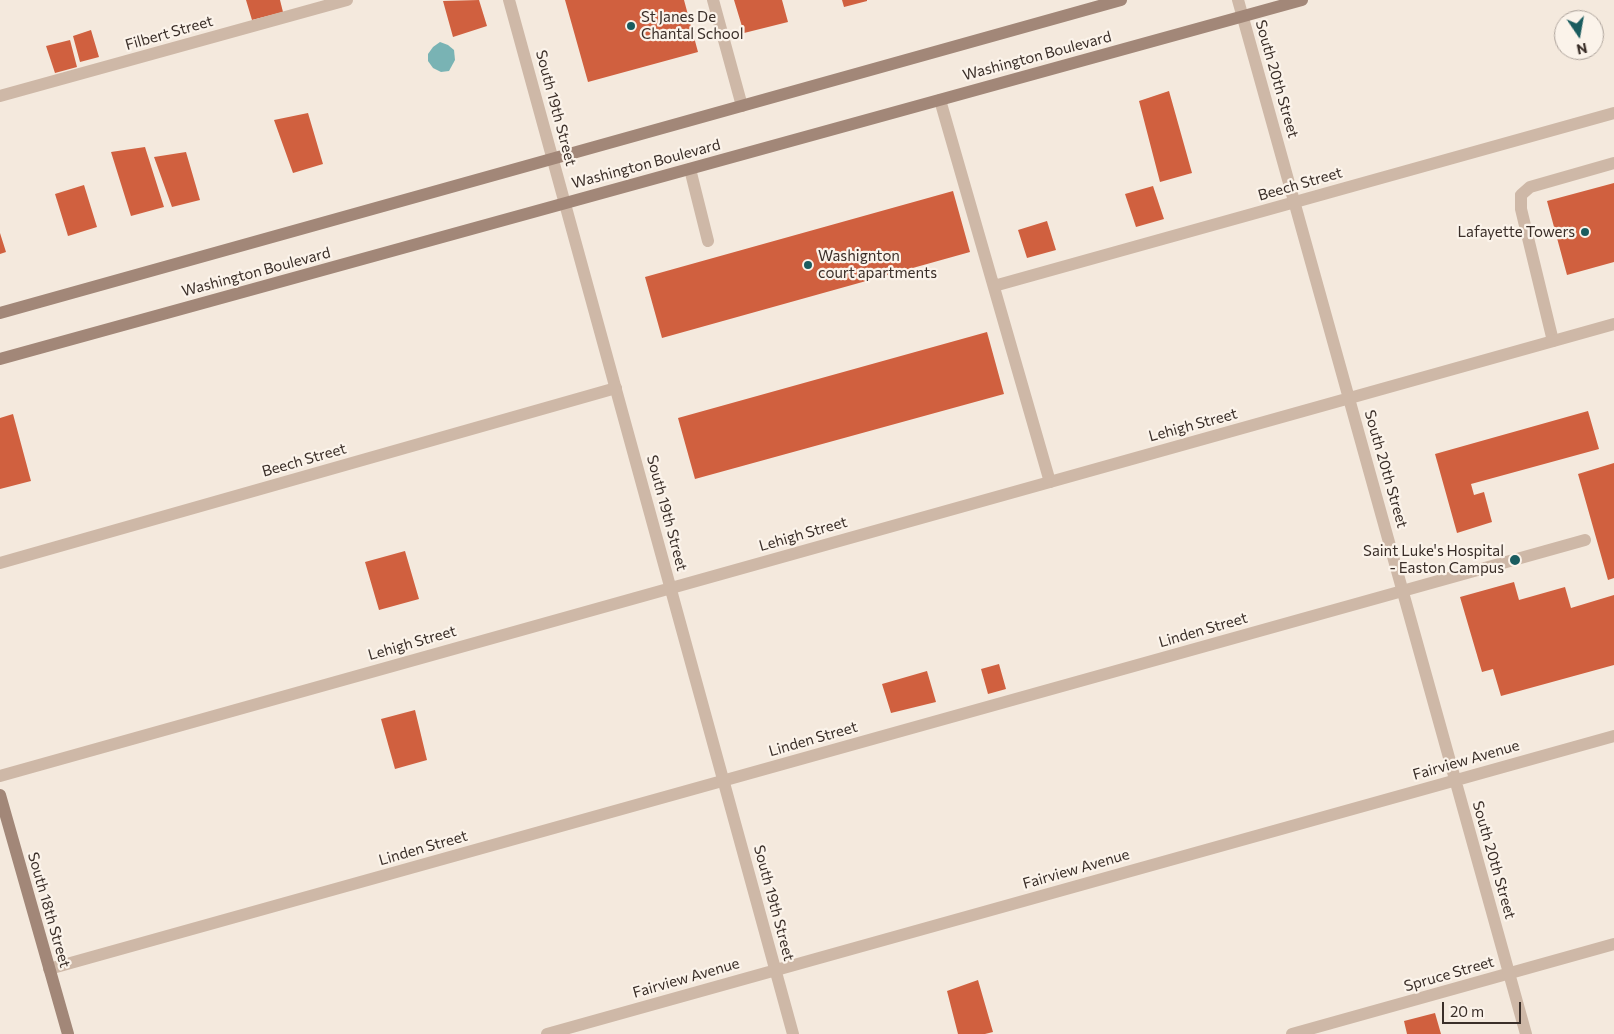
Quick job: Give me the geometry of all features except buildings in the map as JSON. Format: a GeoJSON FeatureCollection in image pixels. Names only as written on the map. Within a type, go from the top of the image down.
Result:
{"type":"FeatureCollection","features":[{"type":"Feature","properties":{"kind":"street","name":"Filbert Street"},"geometry":{"type":"LineString","coordinates":[[0,96],[347,0]]}},
{"type":"Feature","properties":{"kind":"street","name":"South 19th Street"},"geometry":{"type":"LineString","coordinates":[[509,0],[793,1034]]}},
{"type":"Feature","properties":{"kind":"street"},"geometry":{"type":"LineString","coordinates":[[713,0],[742,106]]}},
{"type":"Feature","properties":{"kind":"street","name":"Washington Boulevard"},"geometry":{"type":"LineString","coordinates":[[0,312],[1121,0]]}},
{"type":"Feature","properties":{"kind":"street","name":"South 20th Street"},"geometry":{"type":"LineString","coordinates":[[1238,0],[1526,1034]]}},
{"type":"Feature","properties":{"kind":"street","name":"Washington Boulevard"},"geometry":{"type":"LineString","coordinates":[[0,359],[1302,0]]}},
{"type":"Feature","properties":{"kind":"street"},"geometry":{"type":"LineString","coordinates":[[940,100],[1050,482]]}},
{"type":"Feature","properties":{"kind":"street","name":"Beech Street"},"geometry":{"type":"LineString","coordinates":[[994,286],[1614,113]]}},
{"type":"Feature","properties":{"kind":"street"},"geometry":{"type":"LineString","coordinates":[[1553,341],[1521,210],[1521,195],[1530,188],[1614,164]]}},
{"type":"Feature","properties":{"kind":"street"},"geometry":{"type":"LineString","coordinates":[[690,169],[708,241]]}},
{"type":"Feature","properties":{"kind":"street","name":"Lehigh Street"},"geometry":{"type":"LineString","coordinates":[[0,776],[1614,324]]}},
{"type":"Feature","properties":{"kind":"street","name":"Beech Street"},"geometry":{"type":"LineString","coordinates":[[0,563],[616,388]]}},
{"type":"Feature","properties":{"kind":"street","name":"Linden Street"},"geometry":{"type":"LineString","coordinates":[[49,970],[1585,540]]}},
{"type":"Feature","properties":{"kind":"street","name":"Fairview Avenue"},"geometry":{"type":"LineString","coordinates":[[547,1034],[1614,736]]}},
{"type":"Feature","properties":{"kind":"street","name":"South 18th Street"},"geometry":{"type":"LineString","coordinates":[[0,795],[68,1034]]}},
{"type":"Feature","properties":{"kind":"street","name":"Spruce Street"},"geometry":{"type":"LineString","coordinates":[[1292,1034],[1614,944]]}},
{"type":"Feature","properties":{"kind":"water"},"geometry":{"type":"Polygon","coordinates":[[[440,42],[454,50],[455,60],[449,71],[441,72],[433,68],[428,61],[428,54],[440,42]]]}},
{"type":"Feature","properties":{"kind":"place","name":"St Janes De Chantal School"},"geometry":{"type":"Point","coordinates":[631,26]}},
{"type":"Feature","properties":{"kind":"place","name":"Lafayette Towers"},"geometry":{"type":"Point","coordinates":[1585,232]}},
{"type":"Feature","properties":{"kind":"place","name":"Washignton court apartments"},"geometry":{"type":"Point","coordinates":[808,265]}},
{"type":"Feature","properties":{"kind":"place","name":"Saint Luke's Hospital - Easton Campus"},"geometry":{"type":"Point","coordinates":[1515,560]}}]}
